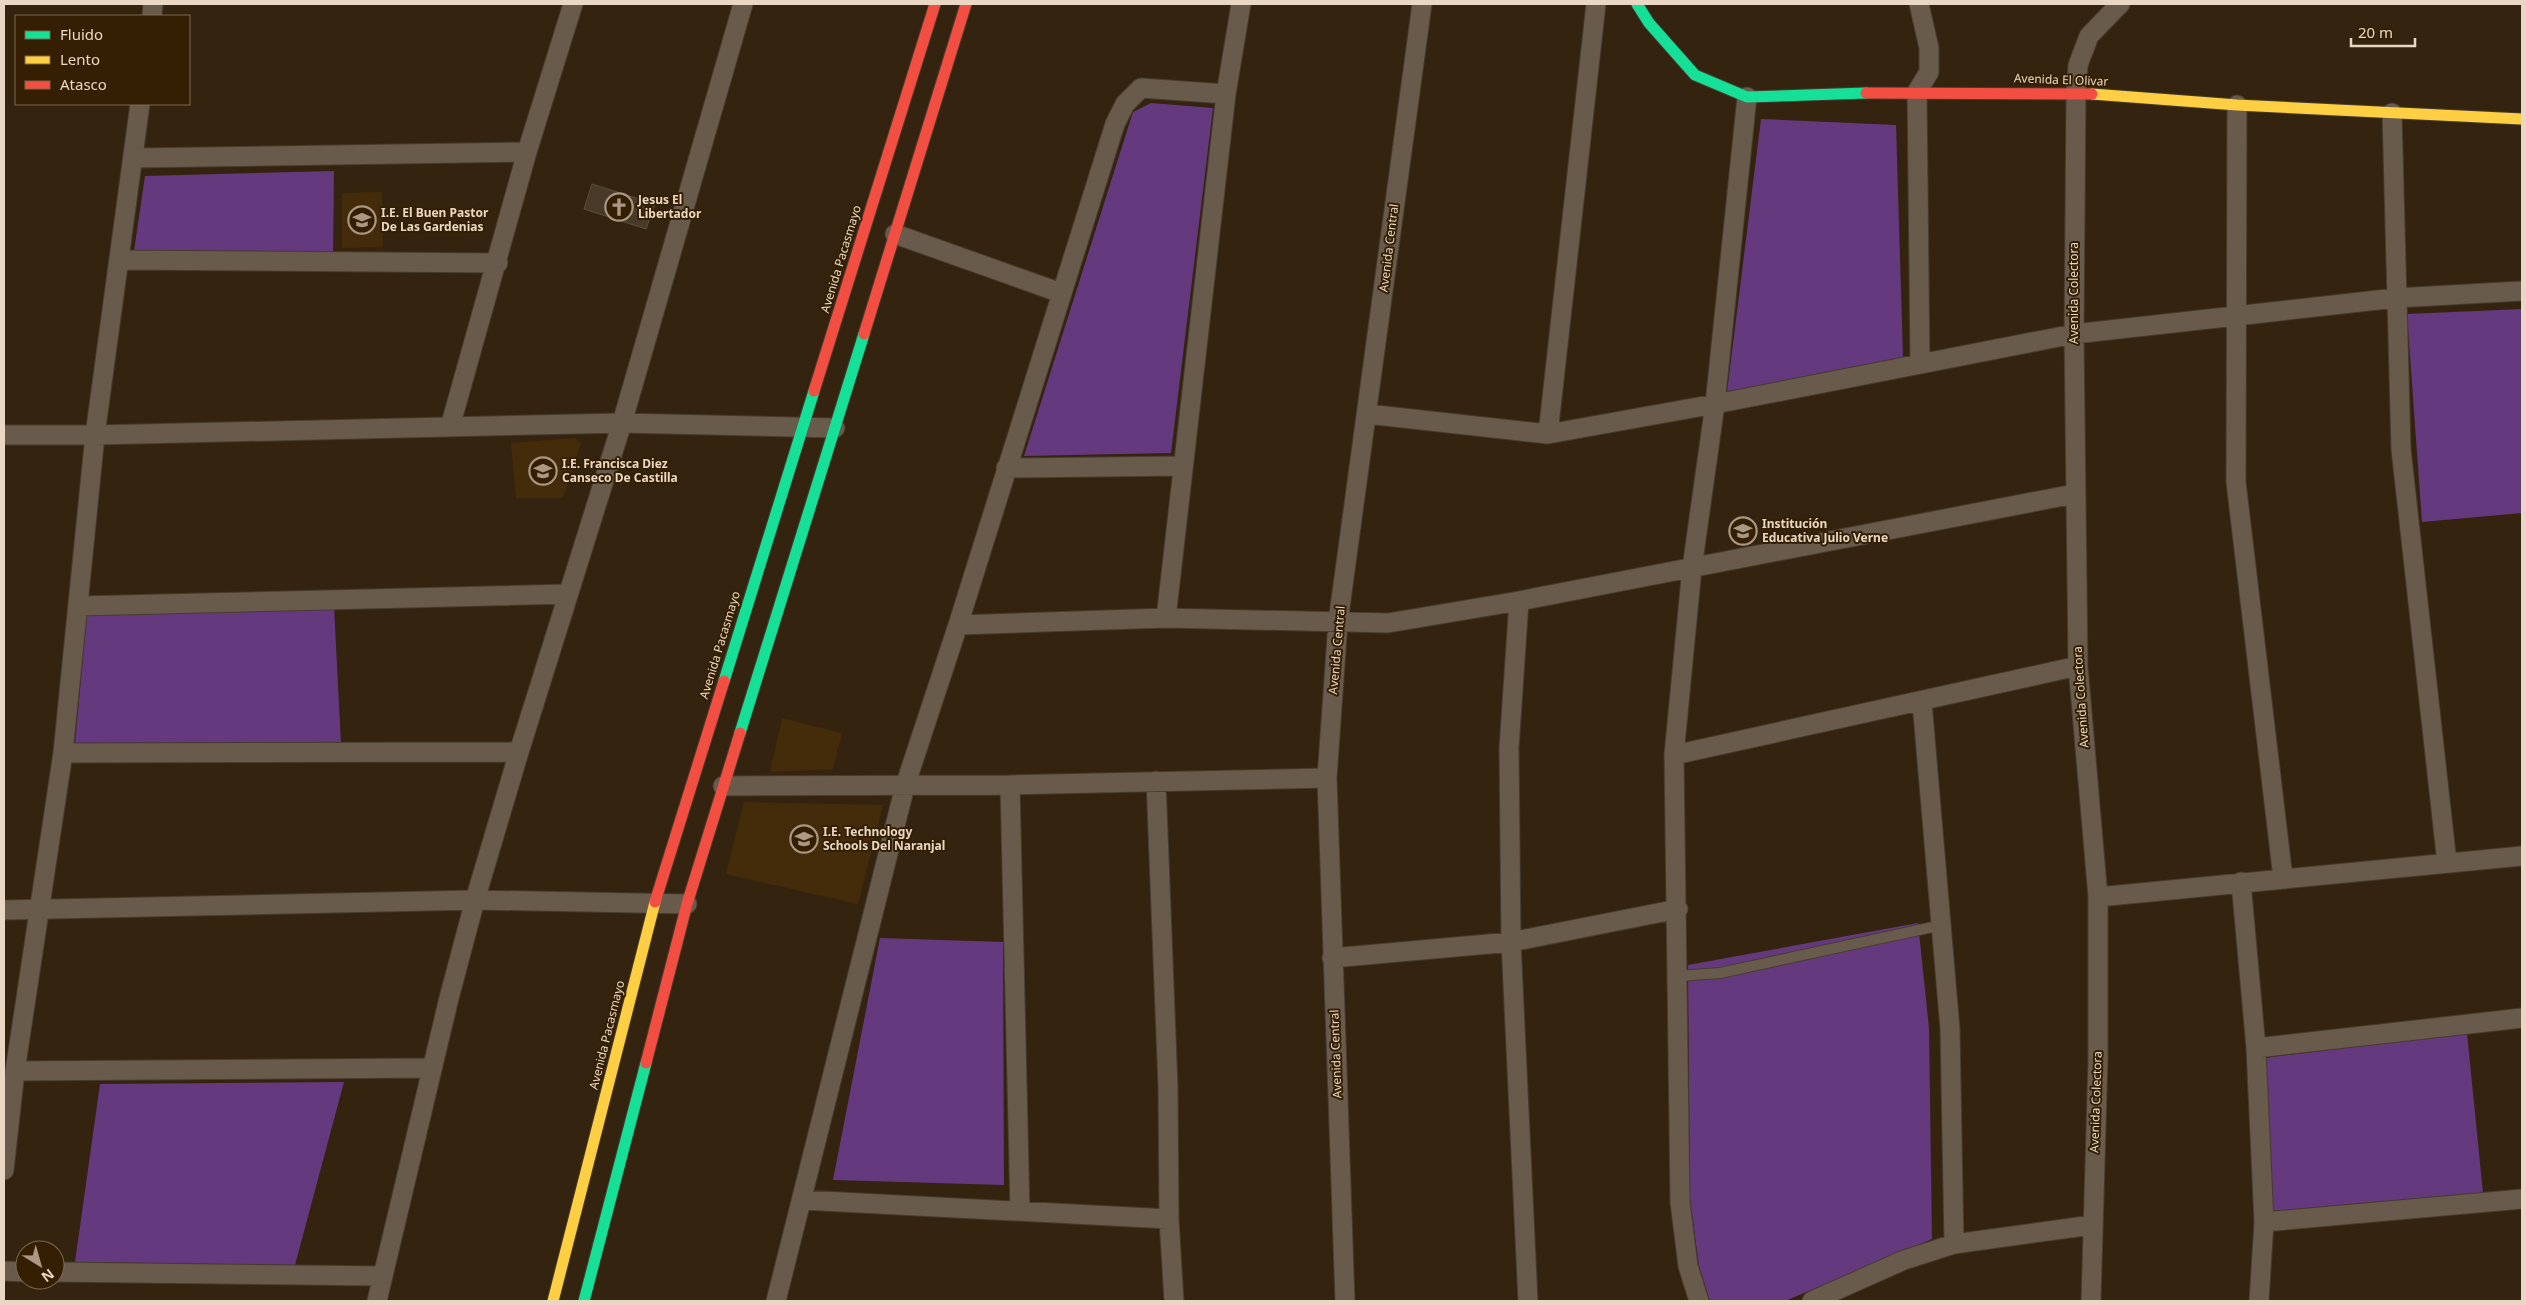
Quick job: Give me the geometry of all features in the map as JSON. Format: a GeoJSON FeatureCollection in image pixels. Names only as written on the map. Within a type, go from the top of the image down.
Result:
{"type":"FeatureCollection","features":[{"type":"Feature","properties":{"kind":"main road","name":"Avenida Pacasmayo"},"geometry":{"type":"LineString","coordinates":[[553,1301],[655,903],[935,4]]}},
{"type":"Feature","properties":{"kind":"main road"},"geometry":{"type":"LineString","coordinates":[[584,1301],[687,904],[966,4]]}},
{"type":"Feature","properties":{"kind":"main road"},"geometry":{"type":"LineString","coordinates":[[958,30],[976,4]]}},
{"type":"Feature","properties":{"kind":"main road","name":"Avenida El Olivar"},"geometry":{"type":"LineString","coordinates":[[1637,4],[1649,23],[1695,75],[1746,97],[1917,92],[2076,93],[2237,104],[2522,119]]}},
{"type":"Feature","properties":{"kind":"street"},"geometry":{"type":"LineString","coordinates":[[450,427],[498,263],[527,152],[573,4]]}},
{"type":"Feature","properties":{"kind":"street"},"geometry":{"type":"LineString","coordinates":[[377,1301],[432,1068],[475,900],[519,752],[622,423],[743,4]]}},
{"type":"Feature","properties":{"kind":"street"},"geometry":{"type":"LineString","coordinates":[[1166,618],[1226,94],[1240,4]]}},
{"type":"Feature","properties":{"kind":"street","name":"Avenida Central"},"geometry":{"type":"LineString","coordinates":[[1345,1301],[1327,778],[1338,622],[1422,4]]}},
{"type":"Feature","properties":{"kind":"street"},"geometry":{"type":"LineString","coordinates":[[1548,434],[1596,4]]}},
{"type":"Feature","properties":{"kind":"street"},"geometry":{"type":"LineString","coordinates":[[1920,4],[1929,48],[1928,72],[1917,92],[1920,364]]}},
{"type":"Feature","properties":{"kind":"street","name":"Avenida Colectora"},"geometry":{"type":"LineString","coordinates":[[2091,1301],[2098,1059],[2098,897],[2078,666],[2074,494],[2076,93],[2078,65],[2089,36],[2120,4]]}},
{"type":"Feature","properties":{"kind":"street"},"geometry":{"type":"LineString","coordinates":[[776,1301],[803,1200],[904,786],[958,625],[1115,124],[1124,104],[1141,88],[1226,94]]}},
{"type":"Feature","properties":{"kind":"street"},"geometry":{"type":"LineString","coordinates":[[1699,1301],[1688,1266],[1680,1202],[1678,909],[1674,756],[1692,568],[1715,404],[1746,97]]}},
{"type":"Feature","properties":{"kind":"street"},"geometry":{"type":"LineString","coordinates":[[2237,104],[2236,482],[2282,878]]}},
{"type":"Feature","properties":{"kind":"street"},"geometry":{"type":"LineString","coordinates":[[4,1170],[15,1071],[63,753],[95,436],[140,105]]}},
{"type":"Feature","properties":{"kind":"street"},"geometry":{"type":"LineString","coordinates":[[2392,113],[2401,449],[2447,863]]}},
{"type":"Feature","properties":{"kind":"street"},"geometry":{"type":"LineString","coordinates":[[132,158],[527,152]]}},
{"type":"Feature","properties":{"kind":"street"},"geometry":{"type":"LineString","coordinates":[[895,234],[1061,293]]}},
{"type":"Feature","properties":{"kind":"street"},"geometry":{"type":"LineString","coordinates":[[118,260],[498,263]]}},
{"type":"Feature","properties":{"kind":"street"},"geometry":{"type":"LineString","coordinates":[[1367,414],[1548,434],[1715,404],[2074,334],[2396,298],[2522,291]]}},
{"type":"Feature","properties":{"kind":"street"},"geometry":{"type":"LineString","coordinates":[[4,434],[95,436],[622,423],[835,428]]}},
{"type":"Feature","properties":{"kind":"street"},"geometry":{"type":"LineString","coordinates":[[1006,468],[1183,466]]}},
{"type":"Feature","properties":{"kind":"street"},"geometry":{"type":"LineString","coordinates":[[958,625],[1166,618],[1388,623],[1692,568],[2074,494]]}},
{"type":"Feature","properties":{"kind":"street"},"geometry":{"type":"LineString","coordinates":[[78,606],[568,594]]}},
{"type":"Feature","properties":{"kind":"street"},"geometry":{"type":"LineString","coordinates":[[1519,600],[1509,748],[1511,942],[1528,1301]]}},
{"type":"Feature","properties":{"kind":"street"},"geometry":{"type":"LineString","coordinates":[[1674,756],[2078,666]]}},
{"type":"Feature","properties":{"kind":"street"},"geometry":{"type":"LineString","coordinates":[[1922,702],[1950,1029],[1954,1244]]}},
{"type":"Feature","properties":{"kind":"street"},"geometry":{"type":"LineString","coordinates":[[63,753],[519,752]]}},
{"type":"Feature","properties":{"kind":"street"},"geometry":{"type":"LineString","coordinates":[[723,786],[1010,785],[1327,778]]}},
{"type":"Feature","properties":{"kind":"street"},"geometry":{"type":"LineString","coordinates":[[1156,781],[1168,1087],[1169,1219],[1174,1301]]}},
{"type":"Feature","properties":{"kind":"street"},"geometry":{"type":"LineString","coordinates":[[1010,785],[1020,1211]]}},
{"type":"Feature","properties":{"kind":"street"},"geometry":{"type":"LineString","coordinates":[[2098,897],[2522,856]]}},
{"type":"Feature","properties":{"kind":"street"},"geometry":{"type":"LineString","coordinates":[[2241,882],[2256,1048],[2264,1222],[2259,1301]]}},
{"type":"Feature","properties":{"kind":"street"},"geometry":{"type":"LineString","coordinates":[[4,910],[475,900],[687,904]]}},
{"type":"Feature","properties":{"kind":"street"},"geometry":{"type":"LineString","coordinates":[[1332,958],[1511,942],[1678,909]]}},
{"type":"Feature","properties":{"kind":"street"},"geometry":{"type":"LineString","coordinates":[[2256,1048],[2522,1018]]}},
{"type":"Feature","properties":{"kind":"street"},"geometry":{"type":"LineString","coordinates":[[15,1071],[432,1068]]}},
{"type":"Feature","properties":{"kind":"street"},"geometry":{"type":"LineString","coordinates":[[2264,1222],[2522,1199]]}},
{"type":"Feature","properties":{"kind":"street"},"geometry":{"type":"LineString","coordinates":[[803,1200],[1169,1219]]}},
{"type":"Feature","properties":{"kind":"street"},"geometry":{"type":"LineString","coordinates":[[1812,1301],[1904,1260],[1954,1244],[2092,1225]]}},
{"type":"Feature","properties":{"kind":"street"},"geometry":{"type":"LineString","coordinates":[[65,1272],[383,1276]]}},
{"type":"Feature","properties":{"kind":"lane"},"geometry":{"type":"LineString","coordinates":[[1678,976],[1720,973],[1942,925]]}},
{"type":"Feature","properties":{"kind":"shaded area"},"geometry":{"type":"Polygon","coordinates":[[[1151,103],[1213,108],[1171,453],[1024,456],[1133,112],[1151,103]]]}},
{"type":"Feature","properties":{"kind":"shaded area"},"geometry":{"type":"Polygon","coordinates":[[[1761,119],[1896,125],[1903,357],[1727,392],[1761,119]]]}},
{"type":"Feature","properties":{"kind":"shaded area"},"geometry":{"type":"Polygon","coordinates":[[[334,171],[333,254],[133,258],[145,176],[334,171]]]}},
{"type":"Feature","properties":{"kind":"shaded area","name":"I.E. El Buen Pastor De Las Gardenias"},"geometry":{"type":"Polygon","coordinates":[[[382,192],[383,247],[342,248],[342,193],[382,192]]]}},
{"type":"Feature","properties":{"kind":"shaded area"},"geometry":{"type":"Polygon","coordinates":[[[2522,309],[2522,513],[2422,522],[2407,314],[2522,309]]]}},
{"type":"Feature","properties":{"kind":"shaded area","name":"I.E. Francisca Diez Canseco De Castilla"},"geometry":{"type":"Polygon","coordinates":[[[575,438],[581,443],[563,498],[516,498],[511,443],[575,438]]]}},
{"type":"Feature","properties":{"kind":"shaded area"},"geometry":{"type":"Polygon","coordinates":[[[334,607],[341,744],[75,743],[87,615],[334,607]]]}},
{"type":"Feature","properties":{"kind":"shaded area"},"geometry":{"type":"Polygon","coordinates":[[[782,718],[842,733],[833,769],[770,772],[782,718]]]}},
{"type":"Feature","properties":{"kind":"shaded area","name":"I.E. Technology Schools Del Naranjal"},"geometry":{"type":"Polygon","coordinates":[[[744,802],[883,805],[858,904],[726,874],[744,802]]]}},
{"type":"Feature","properties":{"kind":"shaded area"},"geometry":{"type":"Polygon","coordinates":[[[1918,923],[1929,1028],[1932,1239],[1785,1301],[1710,1301],[1699,1266],[1690,1199],[1688,965],[1918,923]]]}},
{"type":"Feature","properties":{"kind":"shaded area"},"geometry":{"type":"Polygon","coordinates":[[[880,938],[1003,942],[1004,1185],[833,1180],[880,938]]]}},
{"type":"Feature","properties":{"kind":"shaded area"},"geometry":{"type":"Polygon","coordinates":[[[2467,1033],[2483,1193],[2273,1211],[2264,1058],[2467,1033]]]}},
{"type":"Feature","properties":{"kind":"shaded area"},"geometry":{"type":"Polygon","coordinates":[[[344,1082],[295,1265],[75,1262],[100,1084],[344,1082]]]}},
{"type":"Feature","properties":{"kind":"building","name":"Jesus El Libertador"},"geometry":{"type":"Polygon","coordinates":[[[592,184],[655,204],[646,229],[584,209],[592,184]]]}},
{"type":"Feature","properties":{"kind":"traffic: fast"},"geometry":{"type":"LineString","coordinates":[[1637,4],[1649,23],[1695,75],[1747,97],[1866,93]]}},
{"type":"Feature","properties":{"kind":"traffic: fast"},"geometry":{"type":"LineString","coordinates":[[740,733],[864,334]]}},
{"type":"Feature","properties":{"kind":"traffic: fast"},"geometry":{"type":"LineString","coordinates":[[724,681],[814,391]]}},
{"type":"Feature","properties":{"kind":"traffic: fast"},"geometry":{"type":"LineString","coordinates":[[584,1301],[646,1063]]}},
{"type":"Feature","properties":{"kind":"traffic: slow"},"geometry":{"type":"LineString","coordinates":[[2092,94],[2237,105],[2522,119]]}},
{"type":"Feature","properties":{"kind":"traffic: slow"},"geometry":{"type":"LineString","coordinates":[[553,1301],[655,902]]}},
{"type":"Feature","properties":{"kind":"traffic: jam"},"geometry":{"type":"LineString","coordinates":[[814,391],[935,4]]}},
{"type":"Feature","properties":{"kind":"traffic: jam"},"geometry":{"type":"LineString","coordinates":[[864,334],[966,4]]}},
{"type":"Feature","properties":{"kind":"traffic: jam"},"geometry":{"type":"LineString","coordinates":[[1866,93],[2092,94]]}},
{"type":"Feature","properties":{"kind":"traffic: jam"},"geometry":{"type":"LineString","coordinates":[[655,902],[724,681]]}},
{"type":"Feature","properties":{"kind":"traffic: jam"},"geometry":{"type":"LineString","coordinates":[[646,1063],[687,904],[740,733]]}},
{"type":"Feature","properties":{"kind":"place","name":"Jesus El Libertador"},"geometry":{"type":"Point","coordinates":[619,207]}},
{"type":"Feature","properties":{"kind":"place","name":"I.E. El Buen Pastor De Las Gardenias"},"geometry":{"type":"Point","coordinates":[362,220]}},
{"type":"Feature","properties":{"kind":"place","name":"I.E. Francisca Diez Canseco De Castilla"},"geometry":{"type":"Point","coordinates":[543,471]}},
{"type":"Feature","properties":{"kind":"place","name":"Institución Educativa Julio Verne"},"geometry":{"type":"Point","coordinates":[1743,531]}},
{"type":"Feature","properties":{"kind":"place","name":"I.E. Technology Schools Del Naranjal"},"geometry":{"type":"Point","coordinates":[804,839]}}]}
